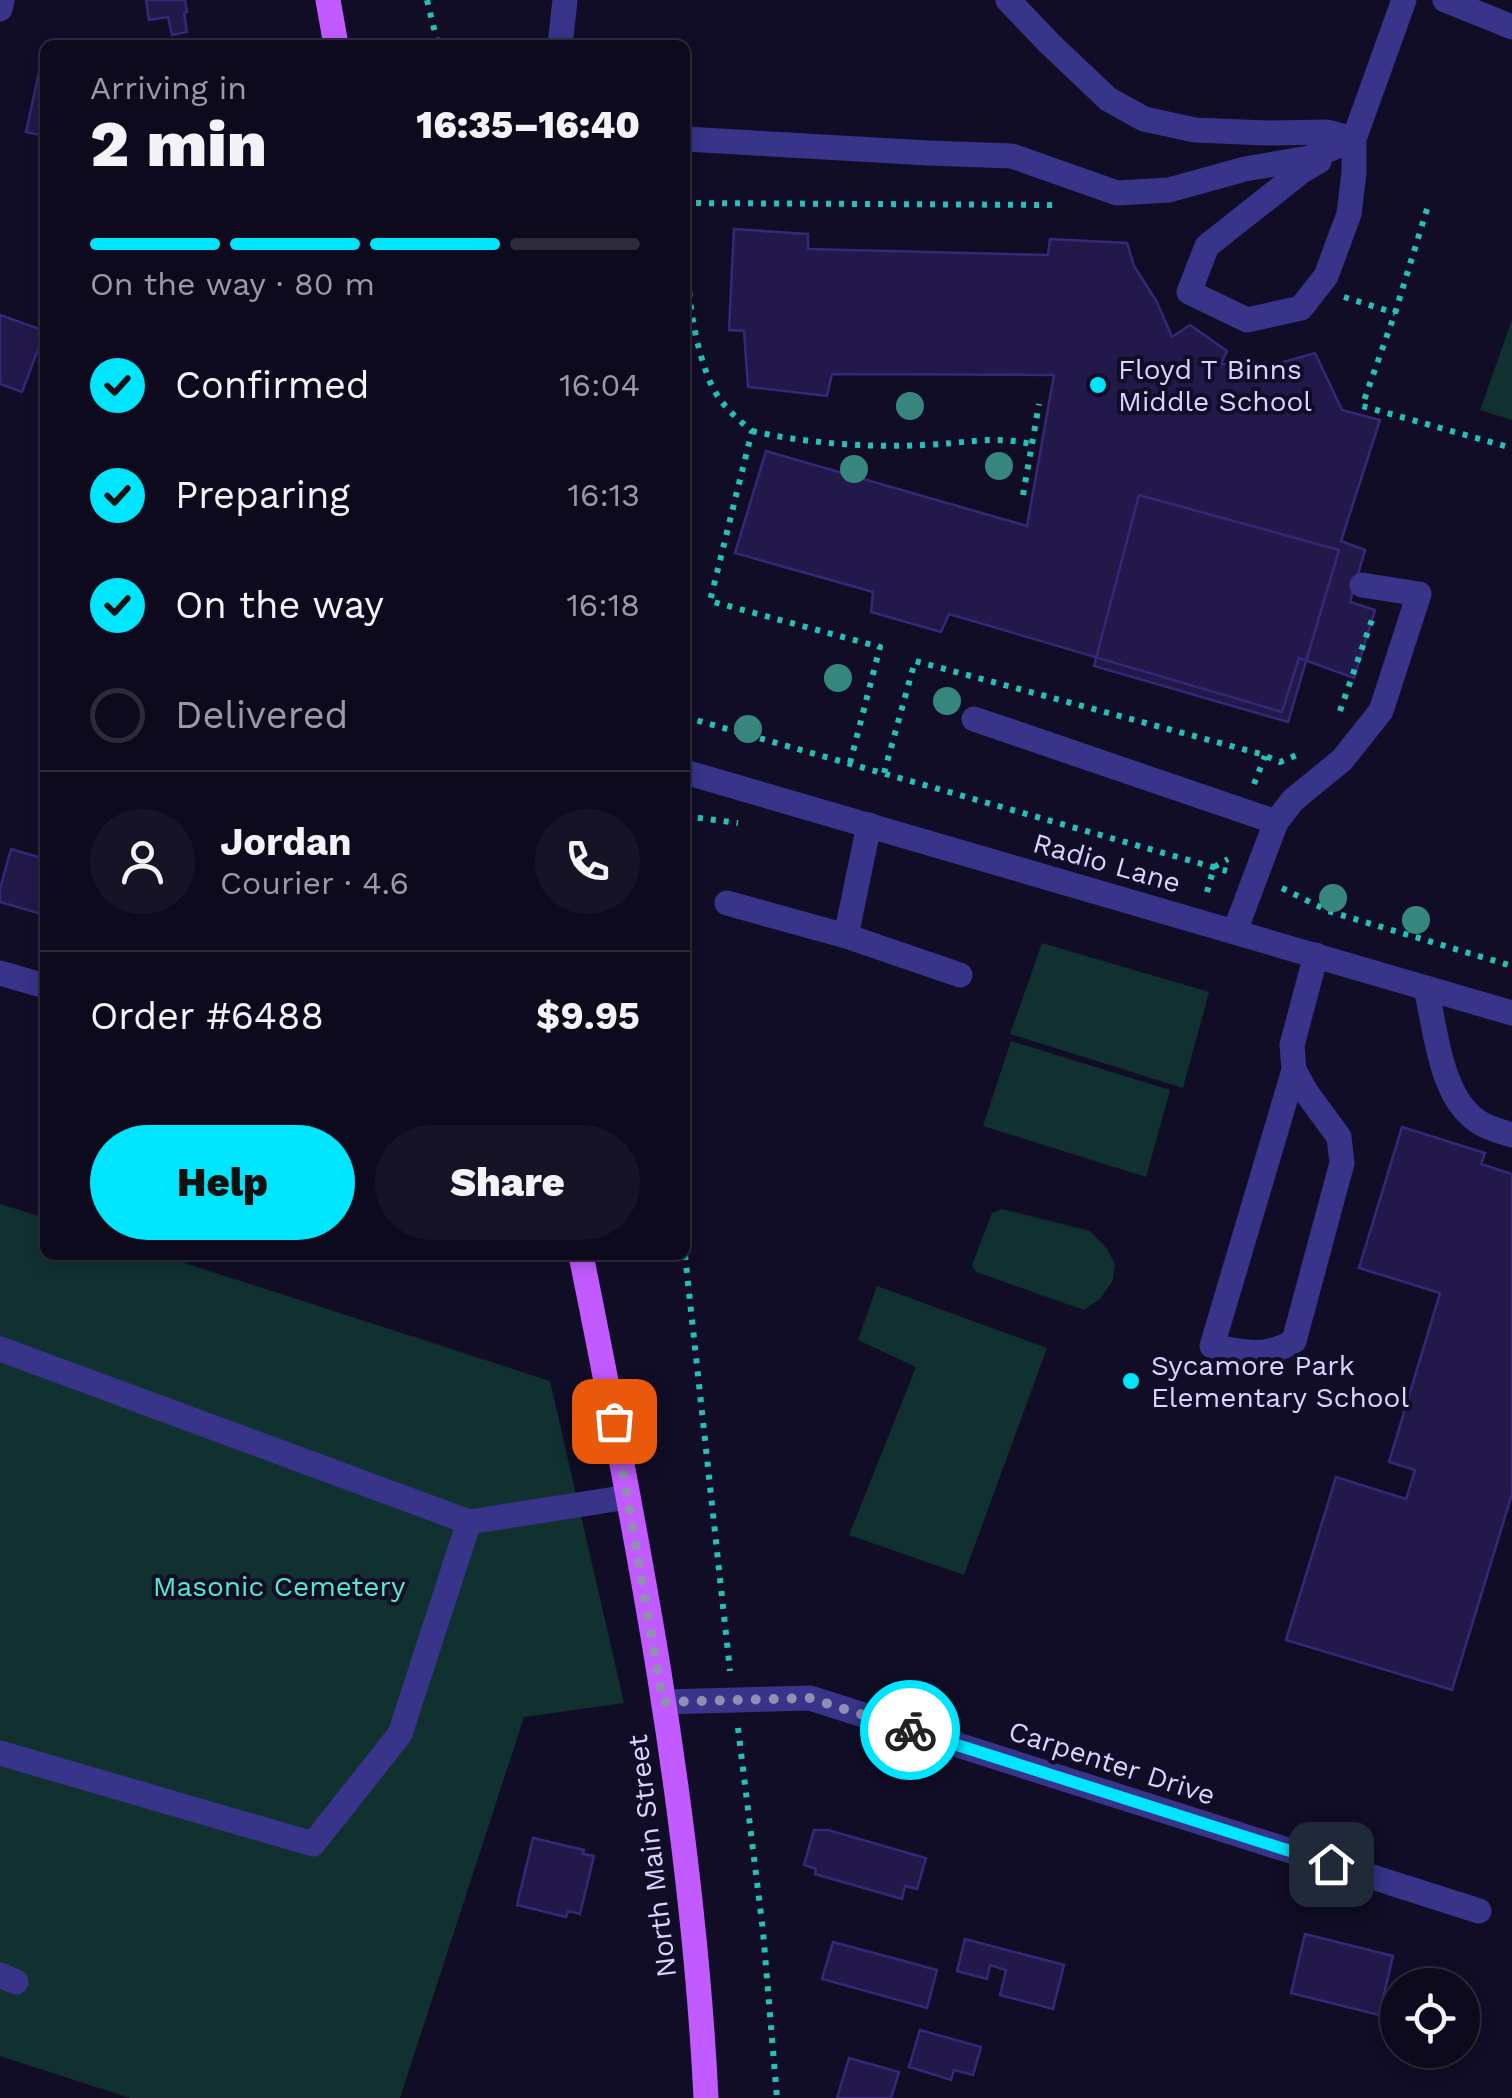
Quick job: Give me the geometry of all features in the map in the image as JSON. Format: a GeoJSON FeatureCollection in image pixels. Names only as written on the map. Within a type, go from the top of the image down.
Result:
{"type":"FeatureCollection","features":[{"type":"Feature","properties":{"kind":"main road"},"geometry":{"type":"LineString","coordinates":[[328,0],[335,40]]}},
{"type":"Feature","properties":{"kind":"main road","name":"North Main Street"},"geometry":{"type":"LineString","coordinates":[[582,1260],[663,1702],[687,1876],[706,2098]]}},
{"type":"Feature","properties":{"kind":"street"},"geometry":{"type":"LineString","coordinates":[[0,9],[2,0]]}},
{"type":"Feature","properties":{"kind":"street"},"geometry":{"type":"LineString","coordinates":[[561,40],[565,0]]}},
{"type":"Feature","properties":{"kind":"street"},"geometry":{"type":"LineString","coordinates":[[1008,0],[1108,99],[1144,119],[1195,130],[1327,132],[1354,140]]}},
{"type":"Feature","properties":{"kind":"street"},"geometry":{"type":"LineString","coordinates":[[1354,140],[1302,171],[1207,246],[1189,292],[1247,320],[1301,308],[1326,276],[1348,214],[1354,140],[1404,0]]}},
{"type":"Feature","properties":{"kind":"street"},"geometry":{"type":"LineString","coordinates":[[1444,0],[1512,27]]}},
{"type":"Feature","properties":{"kind":"street"},"geometry":{"type":"LineString","coordinates":[[690,138],[1012,156],[1117,193],[1170,190],[1245,168],[1309,158],[1354,140]]}},
{"type":"Feature","properties":{"kind":"street"},"geometry":{"type":"LineString","coordinates":[[1235,931],[1276,822],[1293,800],[1342,760],[1382,710],[1419,594],[1362,586]]}},
{"type":"Feature","properties":{"kind":"street"},"geometry":{"type":"LineString","coordinates":[[974,719],[1276,822]]}},
{"type":"Feature","properties":{"kind":"street","name":"Radio Lane"},"geometry":{"type":"LineString","coordinates":[[690,773],[1512,1013]]}},
{"type":"Feature","properties":{"kind":"street"},"geometry":{"type":"LineString","coordinates":[[846,936],[869,825]]}},
{"type":"Feature","properties":{"kind":"street"},"geometry":{"type":"LineString","coordinates":[[727,903],[846,936],[960,975]]}},
{"type":"Feature","properties":{"kind":"street"},"geometry":{"type":"LineString","coordinates":[[1294,1070],[1340,1137],[1342,1163],[1294,1341],[1279,1350],[1260,1354],[1212,1346],[1294,1070],[1292,1045],[1316,956]]}},
{"type":"Feature","properties":{"kind":"street"},"geometry":{"type":"LineString","coordinates":[[0,973],[40,985]]}},
{"type":"Feature","properties":{"kind":"street"},"geometry":{"type":"LineString","coordinates":[[1426,988],[1448,1084],[1461,1106],[1480,1123],[1512,1134]]}},
{"type":"Feature","properties":{"kind":"street"},"geometry":{"type":"LineString","coordinates":[[0,1348],[469,1522],[628,1497]]}},
{"type":"Feature","properties":{"kind":"street"},"geometry":{"type":"LineString","coordinates":[[0,1753],[313,1844],[400,1734],[469,1522]]}},
{"type":"Feature","properties":{"kind":"street","name":"Carpenter Drive"},"geometry":{"type":"LineString","coordinates":[[663,1702],[810,1698],[1480,1911]]}},
{"type":"Feature","properties":{"kind":"path"},"geometry":{"type":"LineString","coordinates":[[427,0],[437,40]]}},
{"type":"Feature","properties":{"kind":"path"},"geometry":{"type":"LineString","coordinates":[[690,203],[1063,205]]}},
{"type":"Feature","properties":{"kind":"path"},"geometry":{"type":"LineString","coordinates":[[1427,209],[1362,406],[1512,448]]}},
{"type":"Feature","properties":{"kind":"path"},"geometry":{"type":"LineString","coordinates":[[690,295],[692,322],[712,386],[730,414],[752,431],[871,444],[921,446],[991,439],[1032,444]]}},
{"type":"Feature","properties":{"kind":"path"},"geometry":{"type":"LineString","coordinates":[[1338,295],[1395,312]]}},
{"type":"Feature","properties":{"kind":"path"},"geometry":{"type":"LineString","coordinates":[[1023,496],[1038,404]]}},
{"type":"Feature","properties":{"kind":"path"},"geometry":{"type":"LineString","coordinates":[[752,431],[710,601],[880,648],[850,764]]}},
{"type":"Feature","properties":{"kind":"path"},"geometry":{"type":"LineString","coordinates":[[1337,717],[1375,610]]}},
{"type":"Feature","properties":{"kind":"path"},"geometry":{"type":"LineString","coordinates":[[884,773],[915,661],[1280,762],[1301,754]]}},
{"type":"Feature","properties":{"kind":"path"},"geometry":{"type":"LineString","coordinates":[[690,717],[1214,867]]}},
{"type":"Feature","properties":{"kind":"path"},"geometry":{"type":"LineString","coordinates":[[1253,785],[1266,756]]}},
{"type":"Feature","properties":{"kind":"path"},"geometry":{"type":"LineString","coordinates":[[1280,887],[1328,911],[1512,966]]}},
{"type":"Feature","properties":{"kind":"path"},"geometry":{"type":"LineString","coordinates":[[686,1260],[732,1684]]}},
{"type":"Feature","properties":{"kind":"path"},"geometry":{"type":"LineString","coordinates":[[736,1716],[763,1931],[777,2098]]}},
{"type":"Feature","properties":{"kind":"green space"},"geometry":{"type":"Polygon","coordinates":[[[1512,320],[1512,420],[1480,410],[1512,320]]]}},
{"type":"Feature","properties":{"kind":"green space"},"geometry":{"type":"Polygon","coordinates":[[[1042,943],[1209,992],[1183,1088],[1010,1034],[1042,943]]]}},
{"type":"Feature","properties":{"kind":"green space"},"geometry":{"type":"Polygon","coordinates":[[[1011,1041],[1170,1090],[1146,1177],[983,1126],[1011,1041]]]}},
{"type":"Feature","properties":{"kind":"green space","name":"Masonic Cemetery"},"geometry":{"type":"Polygon","coordinates":[[[0,1204],[40,1216],[40,1260],[175,1260],[550,1381],[624,1703],[524,1717],[400,2098],[130,2098],[0,2056],[0,1204]]]}},
{"type":"Feature","properties":{"kind":"green space"},"geometry":{"type":"Polygon","coordinates":[[[1002,1209],[1090,1231],[1115,1264],[1113,1280],[1100,1299],[1084,1310],[976,1272],[972,1265],[992,1213],[1002,1209]]]}},
{"type":"Feature","properties":{"kind":"green space"},"geometry":{"type":"Polygon","coordinates":[[[877,1286],[1047,1348],[964,1575],[849,1535],[916,1367],[858,1340],[877,1286]]]}},
{"type":"Feature","properties":{"kind":"building"},"geometry":{"type":"Polygon","coordinates":[[[146,0],[185,0],[187,32],[172,35],[168,17],[149,20],[146,0]]]}},
{"type":"Feature","properties":{"kind":"building"},"geometry":{"type":"Polygon","coordinates":[[[39,72],[40,72],[40,135],[26,132],[39,72]]]}},
{"type":"Feature","properties":{"kind":"building","name":"Floyd T Binns Middle School"},"geometry":{"type":"Polygon","coordinates":[[[734,229],[808,234],[808,249],[1048,255],[1050,239],[1127,243],[1134,266],[1157,302],[1172,337],[1190,325],[1227,351],[1221,364],[1262,368],[1315,353],[1342,410],[1380,420],[1341,541],[1365,550],[1350,602],[1375,610],[1354,678],[1299,658],[1282,712],[949,614],[941,632],[871,612],[873,592],[735,553],[766,451],[1027,526],[1054,375],[832,374],[827,396],[748,387],[744,331],[729,330],[734,229]]]}},
{"type":"Feature","properties":{"kind":"building"},"geometry":{"type":"Polygon","coordinates":[[[0,315],[40,329],[40,344],[22,392],[0,384],[0,315]]]}},
{"type":"Feature","properties":{"kind":"building"},"geometry":{"type":"Polygon","coordinates":[[[1139,495],[1339,550],[1288,722],[1094,666],[1139,495]]]}},
{"type":"Feature","properties":{"kind":"building"},"geometry":{"type":"Polygon","coordinates":[[[11,849],[40,858],[40,914],[0,902],[11,849]]]}},
{"type":"Feature","properties":{"kind":"building"},"geometry":{"type":"Polygon","coordinates":[[[1402,1127],[1485,1153],[1481,1164],[1512,1174],[1512,1494],[1452,1690],[1286,1640],[1336,1477],[1406,1499],[1415,1470],[1389,1462],[1440,1293],[1359,1268],[1402,1127]]]}},
{"type":"Feature","properties":{"kind":"building"},"geometry":{"type":"Polygon","coordinates":[[[814,1830],[828,1830],[926,1858],[917,1889],[905,1886],[902,1899],[815,1874],[816,1869],[804,1865],[814,1830]]]}},
{"type":"Feature","properties":{"kind":"building"},"geometry":{"type":"Polygon","coordinates":[[[533,1838],[594,1856],[580,1914],[568,1911],[566,1917],[517,1905],[533,1838]]]}},
{"type":"Feature","properties":{"kind":"building"},"geometry":{"type":"Polygon","coordinates":[[[1305,1934],[1393,1956],[1390,1968],[1380,1968],[1379,2015],[1291,1993],[1305,1934]]]}},
{"type":"Feature","properties":{"kind":"building"},"geometry":{"type":"Polygon","coordinates":[[[965,1939],[1064,1965],[1053,2009],[1000,1995],[1006,1970],[990,1965],[987,1979],[957,1971],[965,1939]]]}},
{"type":"Feature","properties":{"kind":"building"},"geometry":{"type":"Polygon","coordinates":[[[833,1942],[937,1970],[927,2008],[822,1979],[833,1942]]]}},
{"type":"Feature","properties":{"kind":"building"},"geometry":{"type":"Polygon","coordinates":[[[920,2030],[981,2047],[973,2075],[954,2070],[951,2080],[909,2067],[920,2030]]]}},
{"type":"Feature","properties":{"kind":"building"},"geometry":{"type":"Polygon","coordinates":[[[849,2058],[899,2072],[891,2098],[837,2098],[849,2058]]]}},
{"type":"Feature","properties":{"kind":"way so far"},"geometry":{"type":"LineString","coordinates":[[614,1421],[663,1702],[810,1698],[910,1730]]}},
{"type":"Feature","properties":{"kind":"place","name":"Floyd T Binns Middle School"},"geometry":{"type":"Point","coordinates":[1098,385]}},
{"type":"Feature","properties":{"kind":"place","name":"Sycamore Park Elementary School"},"geometry":{"type":"Point","coordinates":[1131,1381]}},
{"type":"Feature","properties":{"kind":"route"},"geometry":{"type":"LineString","coordinates":[[910,1730],[1331,1864]]}}]}
